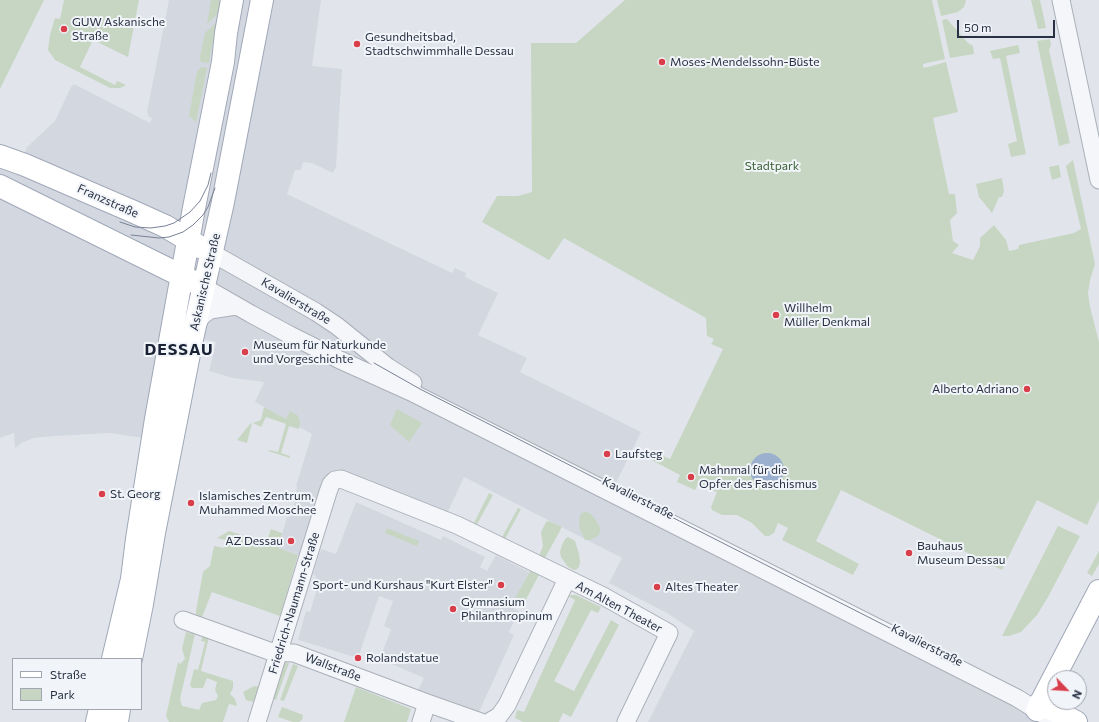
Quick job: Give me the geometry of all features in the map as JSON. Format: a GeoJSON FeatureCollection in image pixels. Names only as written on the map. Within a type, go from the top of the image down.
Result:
{"type":"FeatureCollection","features":[{"type":"Feature","properties":{"kind":"main road","name":"Askanische Straße"},"geometry":{"type":"LineString","coordinates":[[113,658],[132,579],[156,419],[223,62],[232,0]]}},
{"type":"Feature","properties":{"kind":"main road","name":"Askanische Straße"},"geometry":{"type":"LineString","coordinates":[[131,658],[195,327],[212,253],[262,0]]}},
{"type":"Feature","properties":{"kind":"main road","name":"Franzstraße"},"geometry":{"type":"LineString","coordinates":[[0,156],[25,165],[141,215],[212,253]]}},
{"type":"Feature","properties":{"kind":"main road"},"geometry":{"type":"LineString","coordinates":[[0,186],[182,275]]}},
{"type":"Feature","properties":{"kind":"main road"},"geometry":{"type":"LineString","coordinates":[[141,215],[163,216],[176,214],[188,205],[198,190]]}},
{"type":"Feature","properties":{"kind":"main road","name":"Kavalierstraße"},"geometry":{"type":"LineString","coordinates":[[182,275],[204,287]]}},
{"type":"Feature","properties":{"kind":"main road"},"geometry":{"type":"LineString","coordinates":[[1038,707],[1099,591]]}},
{"type":"Feature","properties":{"kind":"main road","name":"Kavalierstraße"},"geometry":{"type":"LineString","coordinates":[[1038,707],[1063,722]]}},
{"type":"Feature","properties":{"kind":"main road"},"geometry":{"type":"LineString","coordinates":[[97,722],[100,710]]}},
{"type":"Feature","properties":{"kind":"main road"},"geometry":{"type":"LineString","coordinates":[[116,722],[120,710]]}},
{"type":"Feature","properties":{"kind":"street"},"geometry":{"type":"LineString","coordinates":[[1061,0],[1099,180]]}},
{"type":"Feature","properties":{"kind":"street","name":"Kavalierstraße"},"geometry":{"type":"LineString","coordinates":[[212,253],[337,326],[388,368],[416,384],[1038,707]]}},
{"type":"Feature","properties":{"kind":"street","name":"Kavalierstraße"},"geometry":{"type":"LineString","coordinates":[[204,287],[236,306],[334,357],[411,392],[1017,698],[1038,707]]}},
{"type":"Feature","properties":{"kind":"street"},"geometry":{"type":"LineString","coordinates":[[195,327],[202,316],[210,310],[236,306]]}},
{"type":"Feature","properties":{"kind":"street","name":"Friedrich-Naumann-Straße"},"geometry":{"type":"LineString","coordinates":[[257,722],[307,558],[331,484],[335,480],[341,479],[457,525],[567,579]]}},
{"type":"Feature","properties":{"kind":"street"},"geometry":{"type":"LineString","coordinates":[[489,722],[499,716],[507,705],[567,579]]}},
{"type":"Feature","properties":{"kind":"street","name":"Am Alten Theater"},"geometry":{"type":"LineString","coordinates":[[567,579],[603,596],[669,633],[626,722]]}},
{"type":"Feature","properties":{"kind":"street","name":"Wallstraße"},"geometry":{"type":"LineString","coordinates":[[184,620],[272,652],[294,653],[481,722]]}},
{"type":"Feature","properties":{"kind":"street"},"geometry":{"type":"LineString","coordinates":[[421,722],[427,703]]}},
{"type":"Feature","properties":{"kind":"shaded area"},"geometry":{"type":"Polygon","coordinates":[[[169,0],[321,0],[312,66],[342,69],[336,167],[333,173],[312,163],[303,162],[301,170],[295,170],[287,194],[452,273],[455,268],[466,273],[465,277],[498,293],[478,335],[527,358],[520,372],[641,432],[613,489],[1068,722],[648,722],[694,631],[667,613],[609,583],[622,558],[464,477],[444,520],[341,479],[307,558],[278,548],[287,517],[290,517],[294,506],[296,486],[312,434],[255,402],[264,382],[233,378],[209,371],[216,342],[162,330],[143,438],[110,433],[54,436],[34,438],[23,442],[15,448],[14,433],[0,438],[0,169],[16,175],[27,147],[55,121],[71,87],[74,84],[150,123],[152,118],[149,117],[147,112],[169,0]]]}},
{"type":"Feature","properties":{"kind":"shaded area","name":"Gymnasium Philanthropinum"},"geometry":{"type":"Polygon","coordinates":[[[356,502],[441,540],[443,536],[485,557],[480,567],[487,571],[496,555],[529,572],[511,607],[519,611],[509,632],[514,635],[479,712],[418,690],[424,678],[380,659],[391,629],[384,626],[393,601],[379,596],[358,658],[298,640],[306,611],[310,612],[319,582],[315,581],[316,576],[313,575],[321,549],[336,554],[356,502]]]}},
{"type":"Feature","properties":{"kind":"green space"},"geometry":{"type":"Polygon","coordinates":[[[0,0],[44,0],[0,89],[0,0]]]}},
{"type":"Feature","properties":{"kind":"green space"},"geometry":{"type":"Polygon","coordinates":[[[64,0],[139,0],[128,57],[93,40],[80,67],[115,85],[117,81],[126,85],[120,88],[110,88],[55,60],[48,50],[50,35],[55,18],[60,19],[64,0]]]}},
{"type":"Feature","properties":{"kind":"green space"},"geometry":{"type":"Polygon","coordinates":[[[211,0],[222,0],[220,11],[207,24],[211,0]]]}},
{"type":"Feature","properties":{"kind":"green space","name":"Stadtpark"},"geometry":{"type":"Polygon","coordinates":[[[625,0],[932,0],[945,59],[923,64],[923,66],[924,68],[946,62],[958,112],[933,118],[949,194],[955,194],[957,213],[950,220],[953,241],[959,245],[952,253],[973,260],[980,246],[980,238],[994,225],[1006,240],[1009,251],[1018,249],[1019,245],[1074,233],[1081,229],[1066,166],[1073,160],[1095,264],[1088,293],[1099,342],[1099,500],[1087,525],[1037,500],[1002,570],[841,490],[816,541],[859,564],[853,575],[782,540],[788,528],[778,523],[774,533],[769,536],[765,536],[752,523],[737,515],[722,515],[712,510],[711,507],[717,492],[698,484],[695,490],[677,482],[680,475],[644,456],[647,449],[670,459],[723,349],[711,344],[714,339],[707,336],[706,318],[564,238],[549,260],[482,222],[497,196],[518,196],[532,192],[531,43],[576,43],[625,0]]]}},
{"type":"Feature","properties":{"kind":"green space"},"geometry":{"type":"Polygon","coordinates":[[[937,0],[966,0],[964,7],[958,12],[941,16],[937,0]]]}},
{"type":"Feature","properties":{"kind":"green space"},"geometry":{"type":"Polygon","coordinates":[[[1031,0],[1040,0],[1046,28],[1038,29],[1031,0]]]}},
{"type":"Feature","properties":{"kind":"green space"},"geometry":{"type":"Polygon","coordinates":[[[947,19],[968,43],[973,46],[974,54],[950,58],[942,20],[947,19]]]}},
{"type":"Feature","properties":{"kind":"green space"},"geometry":{"type":"Polygon","coordinates":[[[216,23],[209,63],[201,62],[200,57],[205,33],[216,23]]]}},
{"type":"Feature","properties":{"kind":"green space"},"geometry":{"type":"Polygon","coordinates":[[[1050,39],[1051,45],[1049,50],[1070,143],[1059,146],[1037,41],[1050,39]]]}},
{"type":"Feature","properties":{"kind":"green space"},"geometry":{"type":"Polygon","coordinates":[[[1018,45],[1020,53],[1006,56],[1026,154],[1011,157],[1008,144],[1017,141],[1000,58],[993,59],[990,51],[1018,45]]]}},
{"type":"Feature","properties":{"kind":"green space"},"geometry":{"type":"Polygon","coordinates":[[[201,67],[207,68],[196,122],[189,116],[197,72],[201,67]]]}},
{"type":"Feature","properties":{"kind":"green space"},"geometry":{"type":"Polygon","coordinates":[[[1059,165],[1061,177],[1052,180],[1049,167],[1059,165]]]}},
{"type":"Feature","properties":{"kind":"green space"},"geometry":{"type":"Polygon","coordinates":[[[1002,178],[1004,191],[1002,197],[999,197],[992,213],[979,197],[976,184],[1002,178]]]}},
{"type":"Feature","properties":{"kind":"green space"},"geometry":{"type":"Polygon","coordinates":[[[264,407],[286,419],[290,411],[299,418],[299,429],[289,426],[281,453],[290,456],[290,458],[268,451],[278,452],[286,424],[266,417],[261,427],[253,423],[261,420],[264,407]]]}},
{"type":"Feature","properties":{"kind":"green space"},"geometry":{"type":"Polygon","coordinates":[[[397,409],[422,423],[409,442],[390,425],[397,409]]]}},
{"type":"Feature","properties":{"kind":"green space"},"geometry":{"type":"Polygon","coordinates":[[[252,423],[247,443],[237,440],[250,424],[252,423]]]}},
{"type":"Feature","properties":{"kind":"green space"},"geometry":{"type":"Polygon","coordinates":[[[489,493],[493,495],[476,526],[473,525],[489,493]]]}},
{"type":"Feature","properties":{"kind":"green space"},"geometry":{"type":"Polygon","coordinates":[[[518,508],[521,509],[505,539],[502,537],[518,508]]]}},
{"type":"Feature","properties":{"kind":"green space"},"geometry":{"type":"Polygon","coordinates":[[[583,512],[591,514],[600,528],[598,536],[589,540],[585,540],[580,530],[580,515],[583,512]]]}},
{"type":"Feature","properties":{"kind":"green space"},"geometry":{"type":"Polygon","coordinates":[[[549,521],[562,527],[544,560],[539,556],[543,546],[541,532],[546,522],[549,521]]]}},
{"type":"Feature","properties":{"kind":"green space"},"geometry":{"type":"Polygon","coordinates":[[[1058,526],[1080,536],[1037,615],[1021,632],[1009,636],[1002,636],[1058,526]]]}},
{"type":"Feature","properties":{"kind":"green space"},"geometry":{"type":"Polygon","coordinates":[[[387,528],[419,541],[417,546],[385,533],[387,528]]]}},
{"type":"Feature","properties":{"kind":"green space"},"geometry":{"type":"Polygon","coordinates":[[[271,529],[282,533],[278,548],[298,555],[280,616],[212,592],[200,622],[196,617],[196,611],[203,572],[210,566],[214,546],[224,548],[226,540],[217,538],[229,531],[266,543],[271,529]]]}},
{"type":"Feature","properties":{"kind":"green space"},"geometry":{"type":"Polygon","coordinates":[[[568,537],[575,541],[579,554],[579,567],[574,570],[568,567],[561,557],[560,552],[565,539],[568,537]]]}},
{"type":"Feature","properties":{"kind":"green space"},"geometry":{"type":"Polygon","coordinates":[[[1099,551],[1099,564],[1092,576],[1087,573],[1099,551]]]}},
{"type":"Feature","properties":{"kind":"green space"},"geometry":{"type":"Polygon","coordinates":[[[530,571],[539,575],[524,603],[515,598],[530,571]]]}},
{"type":"Feature","properties":{"kind":"green space"},"geometry":{"type":"Polygon","coordinates":[[[576,595],[601,607],[598,613],[591,610],[554,681],[574,691],[611,620],[619,625],[571,717],[563,713],[559,722],[523,722],[515,718],[517,710],[524,712],[575,600],[568,596],[576,595]]]}},
{"type":"Feature","properties":{"kind":"green space"},"geometry":{"type":"Polygon","coordinates":[[[186,632],[195,634],[180,699],[182,706],[199,710],[202,703],[216,700],[218,696],[215,690],[217,682],[207,678],[203,688],[192,688],[190,685],[194,669],[198,670],[205,642],[201,641],[203,636],[209,637],[201,671],[233,681],[233,688],[230,694],[235,699],[237,706],[229,704],[223,722],[169,722],[166,716],[178,662],[180,664],[185,659],[182,649],[186,632]]]}},
{"type":"Feature","properties":{"kind":"green space"},"geometry":{"type":"Polygon","coordinates":[[[281,663],[289,663],[276,700],[269,698],[281,663]]]}},
{"type":"Feature","properties":{"kind":"green space"},"geometry":{"type":"Polygon","coordinates":[[[293,664],[298,666],[284,701],[280,700],[293,664]]]}},
{"type":"Feature","properties":{"kind":"green space"},"geometry":{"type":"Polygon","coordinates":[[[254,686],[261,687],[257,696],[253,702],[246,700],[243,692],[254,686]]]}},
{"type":"Feature","properties":{"kind":"green space"},"geometry":{"type":"Polygon","coordinates":[[[356,687],[411,709],[407,722],[344,722],[356,687]]]}},
{"type":"Feature","properties":{"kind":"green space"},"geometry":{"type":"Polygon","coordinates":[[[282,707],[303,715],[302,720],[299,722],[293,722],[278,717],[282,707]]]}},
{"type":"Feature","properties":{"kind":"water"},"geometry":{"type":"Polygon","coordinates":[[[764,453],[770,453],[774,454],[781,460],[784,470],[783,477],[777,484],[770,487],[764,487],[760,486],[753,480],[750,473],[750,467],[751,463],[757,456],[764,453]]]}},
{"type":"Feature","properties":{"kind":"tram line"},"geometry":{"type":"LineString","coordinates":[[120,222],[135,227],[151,228],[174,223],[190,212],[200,201],[208,185],[211,173]]}},
{"type":"Feature","properties":{"kind":"tram line"},"geometry":{"type":"LineString","coordinates":[[131,235],[159,238],[169,237],[183,232],[203,215],[208,207],[215,188]]}},
{"type":"Feature","properties":{"kind":"tram line"},"geometry":{"type":"LineString","coordinates":[[374,363],[420,389],[939,653],[950,657]]}},
{"type":"Feature","properties":{"kind":"tram line"},"geometry":{"type":"LineString","coordinates":[[941,658],[955,665]]}},
{"type":"Feature","properties":{"kind":"place","name":"GUW Askanische Straße"},"geometry":{"type":"Point","coordinates":[64,29]}},
{"type":"Feature","properties":{"kind":"place","name":"Gesundheitsbad, Stadtschwimmhalle Dessau"},"geometry":{"type":"Point","coordinates":[357,44]}},
{"type":"Feature","properties":{"kind":"place","name":"Moses-Mendelssohn-Büste"},"geometry":{"type":"Point","coordinates":[662,62]}},
{"type":"Feature","properties":{"kind":"place","name":"Willhelm Müller Denkmal"},"geometry":{"type":"Point","coordinates":[776,315]}},
{"type":"Feature","properties":{"kind":"place","name":"Museum für Naturkunde und Vorgeschichte"},"geometry":{"type":"Point","coordinates":[245,352]}},
{"type":"Feature","properties":{"kind":"place","name":"Alberto Adriano"},"geometry":{"type":"Point","coordinates":[1027,389]}},
{"type":"Feature","properties":{"kind":"place","name":"Laufsteg"},"geometry":{"type":"Point","coordinates":[607,454]}},
{"type":"Feature","properties":{"kind":"place","name":"Mahnmal für die Opfer des Faschismus"},"geometry":{"type":"Point","coordinates":[691,477]}},
{"type":"Feature","properties":{"kind":"place","name":"St. Georg"},"geometry":{"type":"Point","coordinates":[102,494]}},
{"type":"Feature","properties":{"kind":"place","name":"Islamisches Zentrum, Muhammed Moschee"},"geometry":{"type":"Point","coordinates":[191,503]}},
{"type":"Feature","properties":{"kind":"place","name":"AZ Dessau"},"geometry":{"type":"Point","coordinates":[291,541]}},
{"type":"Feature","properties":{"kind":"place","name":"Bauhaus Museum Dessau"},"geometry":{"type":"Point","coordinates":[909,553]}},
{"type":"Feature","properties":{"kind":"place","name":"Sport- und Kurshaus \"Kurt Elster\""},"geometry":{"type":"Point","coordinates":[501,585]}},
{"type":"Feature","properties":{"kind":"place","name":"Altes Theater"},"geometry":{"type":"Point","coordinates":[657,587]}},
{"type":"Feature","properties":{"kind":"place","name":"Gymnasium Philanthropinum"},"geometry":{"type":"Point","coordinates":[453,609]}},
{"type":"Feature","properties":{"kind":"place","name":"Rolandstatue"},"geometry":{"type":"Point","coordinates":[358,658]}},
{"type":"Feature","properties":{"kind":"district","name":"DESSAU"},"geometry":{"type":"Point","coordinates":[179,350]}}]}
